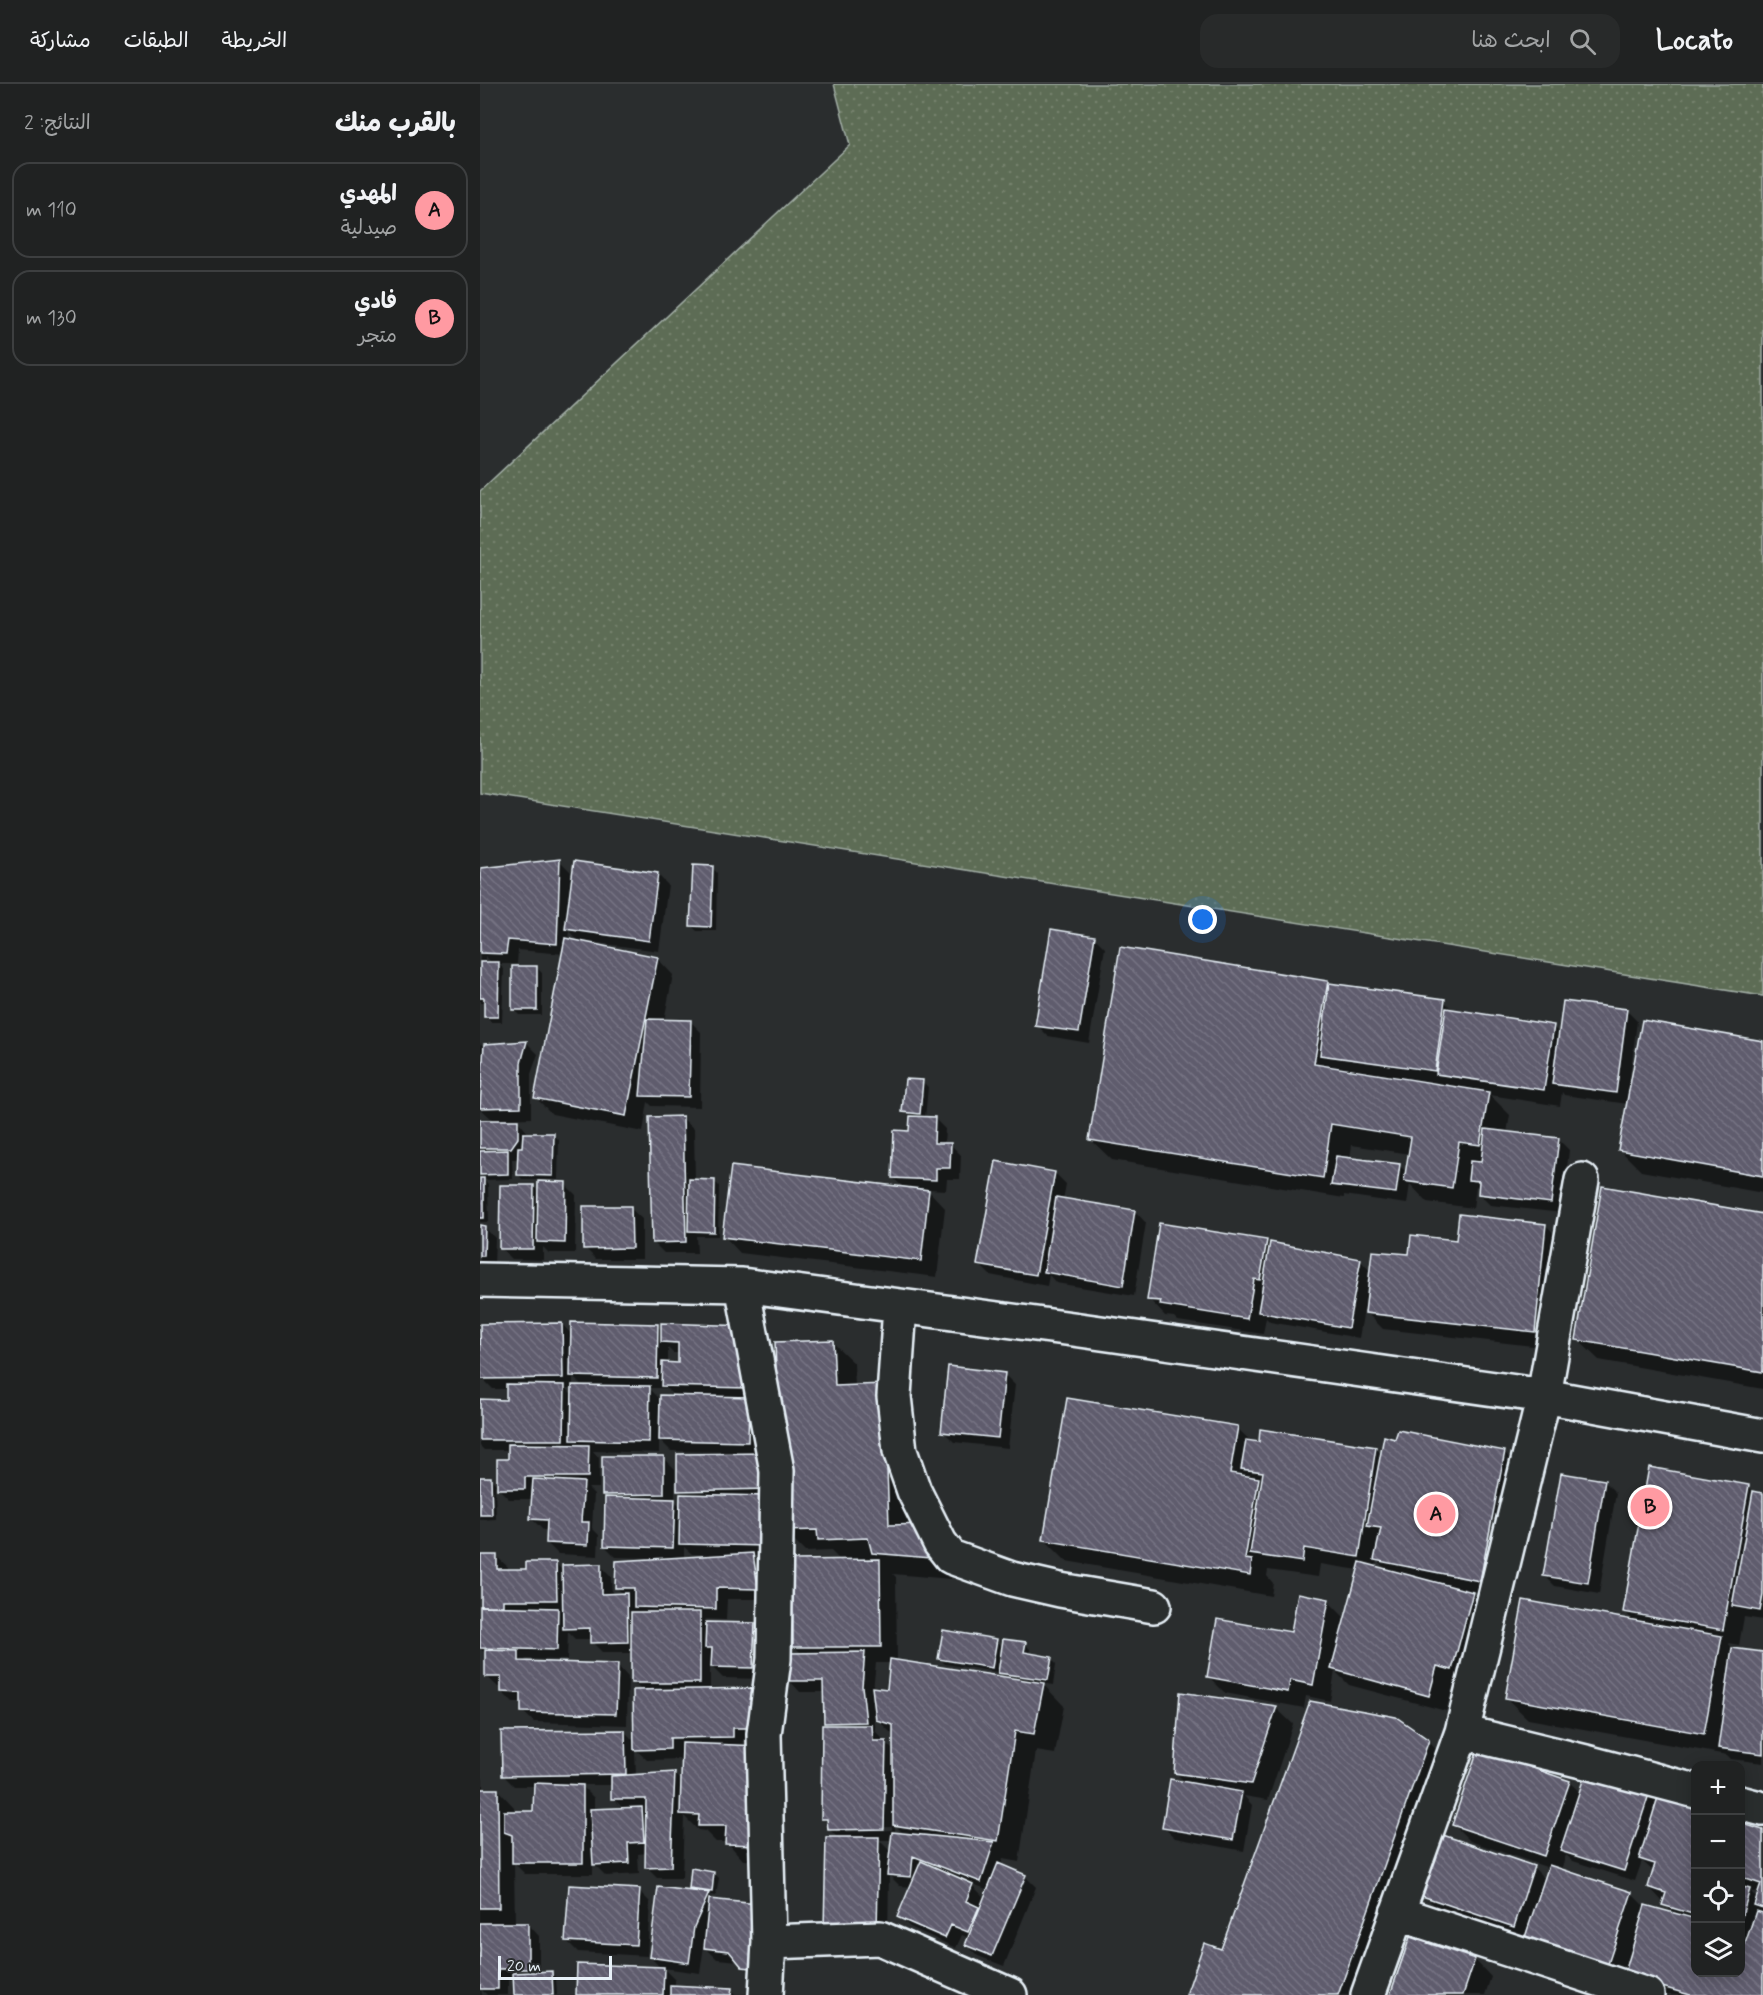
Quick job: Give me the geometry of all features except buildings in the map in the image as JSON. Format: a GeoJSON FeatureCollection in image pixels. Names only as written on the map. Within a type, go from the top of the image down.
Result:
{"type":"FeatureCollection","features":[{"type":"Feature","properties":{"kind":"street"},"geometry":{"type":"LineString","coordinates":[[1368,1995],[1462,1732],[1544,1396],[1582,1180]]}},
{"type":"Feature","properties":{"kind":"street"},"geometry":{"type":"LineString","coordinates":[[480,1280],[742,1285],[1544,1396],[1763,1436]]}},
{"type":"Feature","properties":{"kind":"street"},"geometry":{"type":"LineString","coordinates":[[742,1285],[777,1471],[774,1659],[764,1734],[769,1942],[766,1995]]}},
{"type":"Feature","properties":{"kind":"street"},"geometry":{"type":"LineString","coordinates":[[900,1306],[894,1396],[900,1451],[919,1501],[940,1543],[951,1557],[1012,1579],[1060,1590],[1154,1606]]}},
{"type":"Feature","properties":{"kind":"street"},"geometry":{"type":"LineString","coordinates":[[1462,1732],[1691,1790]]}},
{"type":"Feature","properties":{"kind":"street"},"geometry":{"type":"LineString","coordinates":[[1745,1804],[1763,1809]]}},
{"type":"Feature","properties":{"kind":"street"},"geometry":{"type":"LineString","coordinates":[[1397,1913],[1647,1995]]}},
{"type":"Feature","properties":{"kind":"street"},"geometry":{"type":"LineString","coordinates":[[769,1942],[880,1938],[1010,1995]]}},
{"type":"Feature","properties":{"kind":"green space"},"geometry":{"type":"Polygon","coordinates":[[[834,84],[1763,84],[1763,996],[480,793],[480,491],[850,145],[834,84]]]}},
{"type":"Feature","properties":{"kind":"place","name":"فادي"},"geometry":{"type":"Point","coordinates":[1650,1507]}},
{"type":"Feature","properties":{"kind":"place","name":"المهدي"},"geometry":{"type":"Point","coordinates":[1436,1514]}}]}
